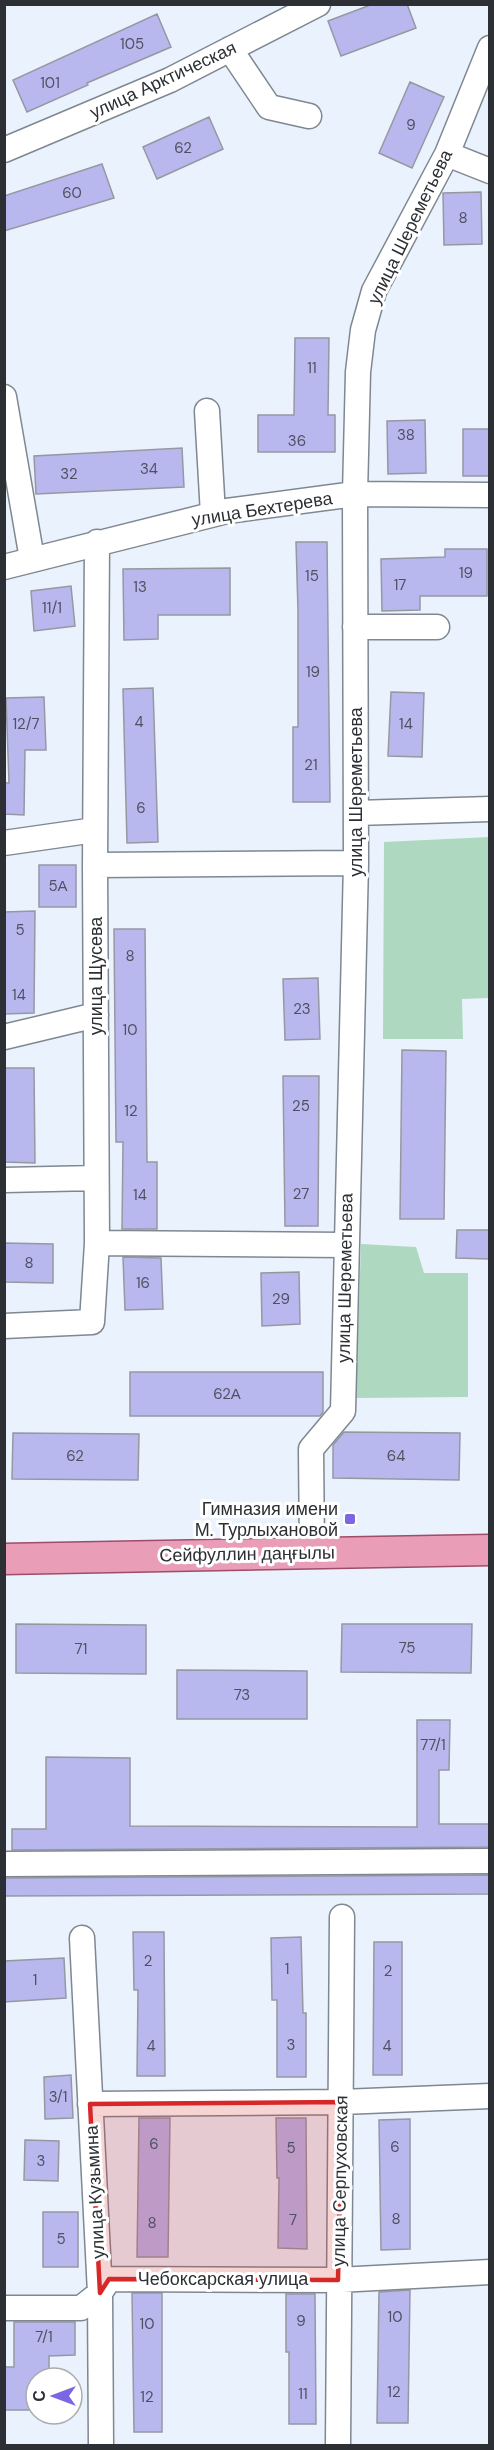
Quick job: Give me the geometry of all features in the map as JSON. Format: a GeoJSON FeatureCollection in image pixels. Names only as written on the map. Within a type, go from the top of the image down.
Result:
{"type":"FeatureCollection","features":[{"type":"Feature","properties":{"kind":"main road","name":"Сейфуллин даңғылы"},"geometry":{"type":"LineString","coordinates":[[4,1560],[489,1550]]}},
{"type":"Feature","properties":{"kind":"street","name":"улица Арктическая"},"geometry":{"type":"LineString","coordinates":[[4,150],[170,80],[318,4]]}},
{"type":"Feature","properties":{"kind":"street","name":"улица Шереметьева"},"geometry":{"type":"LineString","coordinates":[[312,1552],[311,1449],[343,1411],[345,1245],[356,862],[355,494],[358,372],[363,330],[374,291],[447,154],[489,48]]}},
{"type":"Feature","properties":{"kind":"street"},"geometry":{"type":"LineString","coordinates":[[230,49],[269,107],[309,116]]}},
{"type":"Feature","properties":{"kind":"street"},"geometry":{"type":"LineString","coordinates":[[447,154],[489,171]]}},
{"type":"Feature","properties":{"kind":"street"},"geometry":{"type":"LineString","coordinates":[[4,397],[33,559]]}},
{"type":"Feature","properties":{"kind":"street"},"geometry":{"type":"LineString","coordinates":[[207,411],[213,514]]}},
{"type":"Feature","properties":{"kind":"street","name":"улица Бехтерева"},"geometry":{"type":"LineString","coordinates":[[4,567],[213,514],[355,494],[489,495]]}},
{"type":"Feature","properties":{"kind":"street","name":"улица Щусева"},"geometry":{"type":"LineString","coordinates":[[4,1326],[92,1322],[97,1243],[95,865],[97,542]]}},
{"type":"Feature","properties":{"kind":"street"},"geometry":{"type":"LineString","coordinates":[[355,627],[437,627]]}},
{"type":"Feature","properties":{"kind":"street"},"geometry":{"type":"LineString","coordinates":[[356,813],[489,809]]}},
{"type":"Feature","properties":{"kind":"street"},"geometry":{"type":"LineString","coordinates":[[4,843],[96,830]]}},
{"type":"Feature","properties":{"kind":"street"},"geometry":{"type":"LineString","coordinates":[[95,865],[356,862]]}},
{"type":"Feature","properties":{"kind":"street"},"geometry":{"type":"LineString","coordinates":[[4,1037],[96,1015]]}},
{"type":"Feature","properties":{"kind":"street"},"geometry":{"type":"LineString","coordinates":[[4,1180],[96,1178]]}},
{"type":"Feature","properties":{"kind":"street"},"geometry":{"type":"LineString","coordinates":[[97,1243],[345,1245]]}},
{"type":"Feature","properties":{"kind":"street"},"geometry":{"type":"LineString","coordinates":[[4,1864],[489,1861]]}},
{"type":"Feature","properties":{"kind":"street","name":"улица Серпуховская"},"geometry":{"type":"LineString","coordinates":[[338,2445],[342,1917]]}},
{"type":"Feature","properties":{"kind":"street","name":"улица Кузьмина"},"geometry":{"type":"LineString","coordinates":[[82,1938],[100,2293],[101,2445]]}},
{"type":"Feature","properties":{"kind":"street"},"geometry":{"type":"LineString","coordinates":[[90,2104],[342,2102],[489,2096]]}},
{"type":"Feature","properties":{"kind":"street","name":"Чебоксарская улица"},"geometry":{"type":"LineString","coordinates":[[4,2308],[81,2308],[100,2293],[109,2279],[338,2280],[489,2272]]}},
{"type":"Feature","properties":{"kind":"highlighted area"},"geometry":{"type":"Polygon","coordinates":[[[342,2102],[338,2280],[109,2279],[100,2293],[90,2104],[342,2102]]]}},
{"type":"Feature","properties":{"kind":"green space"},"geometry":{"type":"Polygon","coordinates":[[[489,837],[489,998],[462,999],[463,1039],[383,1039],[384,842],[489,837]]]}},
{"type":"Feature","properties":{"kind":"green space"},"geometry":{"type":"Polygon","coordinates":[[[361,1244],[416,1247],[424,1273],[468,1273],[468,1397],[356,1398],[361,1244]]]}},
{"type":"Feature","properties":{"kind":"building"},"geometry":{"type":"Polygon","coordinates":[[[373,4],[407,4],[416,28],[341,56],[328,21],[373,4]]]}},
{"type":"Feature","properties":{"kind":"building"},"geometry":{"type":"Polygon","coordinates":[[[157,14],[171,47],[27,112],[13,80],[157,14]]]}},
{"type":"Feature","properties":{"kind":"building"},"geometry":{"type":"Polygon","coordinates":[[[410,82],[444,97],[412,168],[379,153],[410,82]]]}},
{"type":"Feature","properties":{"kind":"building"},"geometry":{"type":"Polygon","coordinates":[[[209,117],[223,149],[157,179],[143,147],[209,117]]]}},
{"type":"Feature","properties":{"kind":"building"},"geometry":{"type":"Polygon","coordinates":[[[102,164],[114,198],[4,231],[4,196],[102,164]]]}},
{"type":"Feature","properties":{"kind":"building"},"geometry":{"type":"Polygon","coordinates":[[[481,192],[482,244],[444,245],[443,193],[481,192]]]}},
{"type":"Feature","properties":{"kind":"building"},"geometry":{"type":"Polygon","coordinates":[[[295,338],[329,338],[328,415],[335,415],[335,452],[258,452],[258,415],[294,415],[295,338]]]}},
{"type":"Feature","properties":{"kind":"building"},"geometry":{"type":"Polygon","coordinates":[[[425,420],[426,473],[388,474],[387,421],[425,420]]]}},
{"type":"Feature","properties":{"kind":"building"},"geometry":{"type":"Polygon","coordinates":[[[463,429],[489,429],[489,476],[463,476],[463,429]]]}},
{"type":"Feature","properties":{"kind":"building"},"geometry":{"type":"Polygon","coordinates":[[[182,448],[184,487],[36,494],[34,456],[182,448]]]}},
{"type":"Feature","properties":{"kind":"building"},"geometry":{"type":"Polygon","coordinates":[[[296,542],[327,542],[330,802],[293,802],[293,727],[298,727],[296,542]]]}},
{"type":"Feature","properties":{"kind":"building"},"geometry":{"type":"Polygon","coordinates":[[[445,549],[487,549],[487,596],[420,596],[420,610],[382,611],[381,559],[445,557],[445,549]]]}},
{"type":"Feature","properties":{"kind":"building"},"geometry":{"type":"Polygon","coordinates":[[[230,568],[230,615],[158,615],[158,639],[124,640],[123,569],[230,568]]]}},
{"type":"Feature","properties":{"kind":"building"},"geometry":{"type":"Polygon","coordinates":[[[71,586],[75,626],[34,631],[31,591],[71,586]]]}},
{"type":"Feature","properties":{"kind":"building"},"geometry":{"type":"Polygon","coordinates":[[[153,688],[158,842],[127,843],[123,689],[153,688]]]}},
{"type":"Feature","properties":{"kind":"building"},"geometry":{"type":"Polygon","coordinates":[[[391,692],[424,693],[422,757],[388,756],[391,692]]]}},
{"type":"Feature","properties":{"kind":"building"},"geometry":{"type":"Polygon","coordinates":[[[44,697],[46,750],[25,750],[24,815],[4,814],[4,783],[9,783],[6,698],[44,697]]]}},
{"type":"Feature","properties":{"kind":"building"},"geometry":{"type":"Polygon","coordinates":[[[39,865],[76,865],[76,907],[39,907],[39,865]]]}},
{"type":"Feature","properties":{"kind":"building"},"geometry":{"type":"Polygon","coordinates":[[[35,911],[34,1013],[4,1014],[4,912],[35,911]]]}},
{"type":"Feature","properties":{"kind":"building"},"geometry":{"type":"Polygon","coordinates":[[[114,929],[145,929],[147,1162],[157,1162],[157,1229],[122,1229],[123,1142],[116,1142],[114,929]]]}},
{"type":"Feature","properties":{"kind":"building"},"geometry":{"type":"Polygon","coordinates":[[[318,978],[320,1039],[285,1040],[283,979],[318,978]]]}},
{"type":"Feature","properties":{"kind":"building"},"geometry":{"type":"Polygon","coordinates":[[[402,1050],[446,1051],[444,1219],[400,1219],[402,1050]]]}},
{"type":"Feature","properties":{"kind":"building"},"geometry":{"type":"Polygon","coordinates":[[[4,1068],[34,1068],[35,1163],[4,1162],[4,1068]]]}},
{"type":"Feature","properties":{"kind":"building"},"geometry":{"type":"Polygon","coordinates":[[[283,1076],[319,1076],[318,1226],[285,1226],[283,1076]]]}},
{"type":"Feature","properties":{"kind":"building"},"geometry":{"type":"Polygon","coordinates":[[[457,1230],[489,1230],[489,1259],[456,1258],[457,1230]]]}},
{"type":"Feature","properties":{"kind":"building"},"geometry":{"type":"Polygon","coordinates":[[[4,1243],[53,1244],[53,1283],[4,1282],[4,1243]]]}},
{"type":"Feature","properties":{"kind":"building"},"geometry":{"type":"Polygon","coordinates":[[[123,1257],[161,1258],[163,1309],[125,1310],[123,1257]]]}},
{"type":"Feature","properties":{"kind":"building"},"geometry":{"type":"Polygon","coordinates":[[[299,1272],[300,1324],[262,1326],[261,1273],[299,1272]]]}},
{"type":"Feature","properties":{"kind":"building"},"geometry":{"type":"Polygon","coordinates":[[[130,1372],[323,1372],[323,1412],[320,1416],[130,1416],[130,1372]]]}},
{"type":"Feature","properties":{"kind":"building"},"geometry":{"type":"Polygon","coordinates":[[[344,1432],[460,1433],[459,1480],[333,1478],[333,1445],[344,1432]]]}},
{"type":"Feature","properties":{"kind":"building"},"geometry":{"type":"Polygon","coordinates":[[[13,1433],[139,1434],[138,1480],[12,1479],[13,1433]]]}},
{"type":"Feature","properties":{"kind":"building"},"geometry":{"type":"Polygon","coordinates":[[[16,1624],[146,1625],[146,1674],[16,1673],[16,1624]]]}},
{"type":"Feature","properties":{"kind":"building"},"geometry":{"type":"Polygon","coordinates":[[[342,1624],[472,1624],[471,1673],[341,1672],[342,1624]]]}},
{"type":"Feature","properties":{"kind":"building"},"geometry":{"type":"Polygon","coordinates":[[[177,1670],[307,1671],[307,1719],[177,1719],[177,1670]]]}},
{"type":"Feature","properties":{"kind":"building"},"geometry":{"type":"Polygon","coordinates":[[[417,1720],[450,1720],[449,1770],[439,1770],[439,1824],[489,1824],[489,1847],[12,1850],[12,1829],[46,1829],[46,1757],[130,1758],[130,1826],[417,1827],[417,1720]]]}},
{"type":"Feature","properties":{"kind":"building"},"geometry":{"type":"Polygon","coordinates":[[[489,1875],[489,1894],[4,1896],[4,1878],[489,1875]]]}},
{"type":"Feature","properties":{"kind":"building"},"geometry":{"type":"Polygon","coordinates":[[[133,1932],[164,1932],[165,2076],[137,2076],[138,1990],[134,1990],[133,1932]]]}},
{"type":"Feature","properties":{"kind":"building"},"geometry":{"type":"Polygon","coordinates":[[[301,1937],[303,2013],[306,2013],[306,2077],[277,2077],[277,2000],[272,2000],[271,1938],[301,1937]]]}},
{"type":"Feature","properties":{"kind":"building"},"geometry":{"type":"Polygon","coordinates":[[[374,1942],[402,1942],[402,2075],[373,2075],[374,1942]]]}},
{"type":"Feature","properties":{"kind":"building"},"geometry":{"type":"Polygon","coordinates":[[[64,1958],[66,1998],[4,2002],[4,1961],[64,1958]]]}},
{"type":"Feature","properties":{"kind":"building"},"geometry":{"type":"Polygon","coordinates":[[[71,2075],[73,2118],[45,2119],[44,2077],[71,2075]]]}},
{"type":"Feature","properties":{"kind":"building"},"geometry":{"type":"Polygon","coordinates":[[[139,2118],[170,2118],[168,2257],[137,2257],[139,2118]]]}},
{"type":"Feature","properties":{"kind":"building"},"geometry":{"type":"Polygon","coordinates":[[[276,2118],[306,2118],[307,2249],[278,2248],[279,2178],[277,2178],[276,2118]]]}},
{"type":"Feature","properties":{"kind":"building"},"geometry":{"type":"Polygon","coordinates":[[[410,2119],[410,2249],[381,2250],[379,2120],[410,2119]]]}},
{"type":"Feature","properties":{"kind":"building"},"geometry":{"type":"Polygon","coordinates":[[[25,2140],[59,2141],[58,2181],[24,2180],[25,2140]]]}},
{"type":"Feature","properties":{"kind":"building"},"geometry":{"type":"Polygon","coordinates":[[[43,2212],[78,2212],[78,2267],[43,2267],[43,2212]]]}},
{"type":"Feature","properties":{"kind":"building"},"geometry":{"type":"Polygon","coordinates":[[[410,2290],[408,2423],[377,2423],[379,2292],[410,2290]]]}},
{"type":"Feature","properties":{"kind":"building"},"geometry":{"type":"Polygon","coordinates":[[[132,2293],[162,2293],[162,2432],[134,2432],[132,2293]]]}},
{"type":"Feature","properties":{"kind":"building"},"geometry":{"type":"Polygon","coordinates":[[[286,2294],[315,2294],[316,2424],[289,2424],[286,2294]]]}},
{"type":"Feature","properties":{"kind":"building"},"geometry":{"type":"Polygon","coordinates":[[[14,2322],[75,2322],[75,2355],[49,2356],[49,2366],[24,2366],[24,2410],[4,2410],[4,2367],[14,2367],[14,2322]]]}},
{"type":"Feature","properties":{"kind":"place","name":"Гимназия имени М. Турлыхановой"},"geometry":{"type":"Point","coordinates":[350,1519]}}]}
